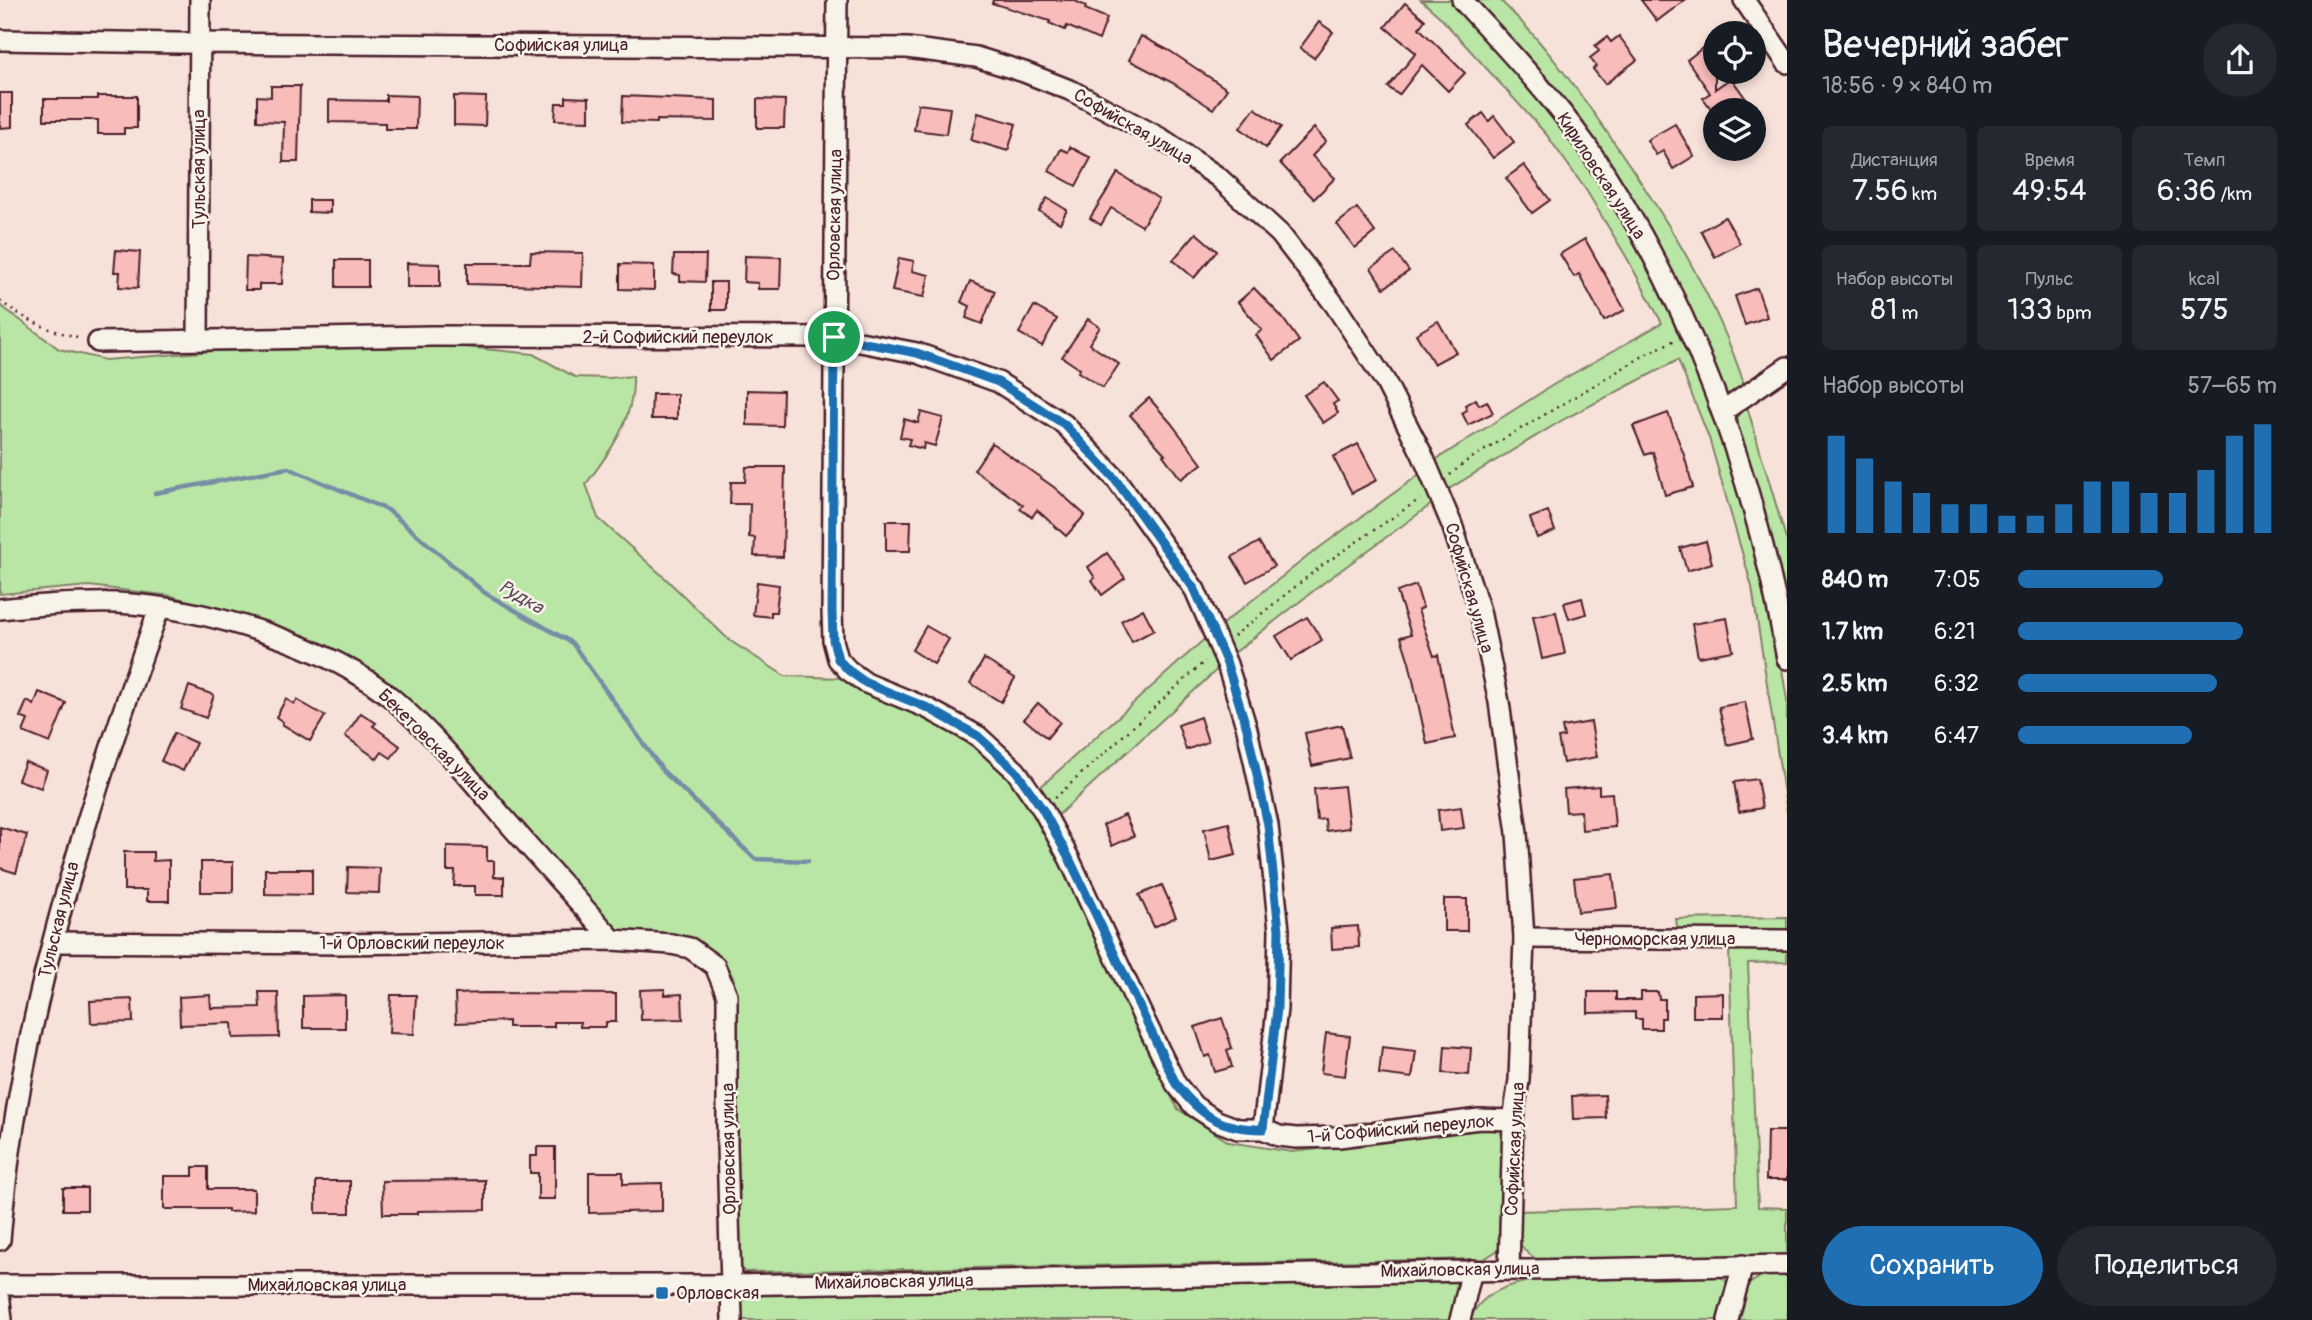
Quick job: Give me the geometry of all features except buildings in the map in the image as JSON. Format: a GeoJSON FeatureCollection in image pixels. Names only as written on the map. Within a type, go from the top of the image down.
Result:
{"type":"FeatureCollection","features":[{"type":"Feature","properties":{"kind":"street","name":"Тульская улица"},"geometry":{"type":"LineString","coordinates":[[198,339],[200,0]]}},
{"type":"Feature","properties":{"kind":"street","name":"Орловская улица"},"geometry":{"type":"LineString","coordinates":[[833,640],[837,0]]}},
{"type":"Feature","properties":{"kind":"street","name":"Кириловская улица"},"geometry":{"type":"LineString","coordinates":[[1462,0],[1532,76],[1585,144],[1631,214],[1691,332],[1722,412],[1760,537],[1779,611],[1787,659]]}},
{"type":"Feature","properties":{"kind":"street"},"geometry":{"type":"LineString","coordinates":[[1744,0],[1787,63]]}},
{"type":"Feature","properties":{"kind":"street","name":"Софийская улица"},"geometry":{"type":"LineString","coordinates":[[0,40],[907,48],[976,57],[1024,72],[1072,92],[1162,139],[1218,177],[1280,234],[1335,304],[1385,381],[1452,525],[1480,611],[1499,702],[1517,833],[1524,938],[1519,1080],[1513,1120],[1509,1269]]}},
{"type":"Feature","properties":{"kind":"street","name":"2-й Софийский переулок"},"geometry":{"type":"LineString","coordinates":[[98,342],[432,336],[834,337],[917,353],[998,382],[1064,424],[1115,479],[1195,590],[1227,664],[1247,729],[1268,825],[1278,943],[1277,1009],[1263,1129]]}},
{"type":"Feature","properties":{"kind":"street"},"geometry":{"type":"LineString","coordinates":[[1722,412],[1787,368]]}},
{"type":"Feature","properties":{"kind":"street","name":"Бекетовская улица"},"geometry":{"type":"LineString","coordinates":[[0,609],[74,602],[120,603],[200,614],[310,649],[346,666],[393,700],[458,765],[613,940]]}},
{"type":"Feature","properties":{"kind":"street","name":"Тульская улица"},"geometry":{"type":"LineString","coordinates":[[0,1240],[28,1043],[77,849],[159,609]]}},
{"type":"Feature","properties":{"kind":"street","name":"1-й Софийский переулок"},"geometry":{"type":"LineString","coordinates":[[833,640],[838,659],[866,683],[928,708],[978,736],[1016,771],[1043,810],[1069,858],[1176,1084],[1194,1107],[1217,1121],[1238,1129],[1263,1129],[1279,1136],[1296,1138],[1339,1137],[1479,1119],[1513,1120]]}},
{"type":"Feature","properties":{"kind":"street","name":"Черноморская улица"},"geometry":{"type":"LineString","coordinates":[[1524,938],[1787,940]]}},
{"type":"Feature","properties":{"kind":"street","name":"1-й Орловский переулок"},"geometry":{"type":"LineString","coordinates":[[54,942],[338,944],[613,940],[671,944],[690,948],[715,966],[727,995],[728,1013]]}},
{"type":"Feature","properties":{"kind":"street","name":"Орловская улица"},"geometry":{"type":"LineString","coordinates":[[728,1013],[727,1146],[733,1320]]}},
{"type":"Feature","properties":{"kind":"street"},"geometry":{"type":"LineString","coordinates":[[1728,1320],[1743,1265]]}},
{"type":"Feature","properties":{"kind":"street","name":"Михайловская улица"},"geometry":{"type":"LineString","coordinates":[[0,1285],[731,1285],[1787,1265]]}},
{"type":"Feature","properties":{"kind":"street"},"geometry":{"type":"LineString","coordinates":[[1460,1320],[1472,1270]]}},
{"type":"Feature","properties":{"kind":"street"},"geometry":{"type":"LineString","coordinates":[[0,1301],[2,1320]]}},
{"type":"Feature","properties":{"kind":"path"},"geometry":{"type":"LineString","coordinates":[[0,301],[53,332],[98,342]]}},
{"type":"Feature","properties":{"kind":"path"},"geometry":{"type":"LineString","coordinates":[[1436,488],[1465,462],[1645,355],[1691,332]]}},
{"type":"Feature","properties":{"kind":"green space"},"geometry":{"type":"Polygon","coordinates":[[[1421,0],[1455,0],[1483,30],[1585,157],[1633,232],[1678,319],[1720,422],[1774,620],[1787,700],[1787,813],[1752,587],[1709,438],[1678,360],[1566,418],[1447,490],[1434,461],[1553,385],[1662,323],[1586,190],[1546,134],[1439,16],[1421,0]]]}},
{"type":"Feature","properties":{"kind":"green space"},"geometry":{"type":"Polygon","coordinates":[[[1476,0],[1500,0],[1516,16],[1559,66],[1611,138],[1651,197],[1704,289],[1745,387],[1723,394],[1692,320],[1534,68],[1476,0]]]}},
{"type":"Feature","properties":{"kind":"green space"},"geometry":{"type":"Polygon","coordinates":[[[0,305],[59,349],[105,360],[214,351],[456,346],[533,354],[575,377],[633,376],[633,392],[625,421],[604,460],[586,484],[598,518],[729,640],[785,676],[841,678],[902,705],[951,729],[1006,774],[1028,798],[1089,913],[1160,1075],[1178,1109],[1229,1142],[1292,1152],[1489,1129],[1501,1130],[1508,1142],[1503,1237],[1498,1250],[1484,1259],[744,1272],[738,1261],[734,979],[726,965],[702,944],[665,936],[621,935],[606,923],[483,781],[484,778],[401,693],[374,675],[221,612],[172,596],[89,586],[0,594],[0,305]]]}},
{"type":"Feature","properties":{"kind":"green space"},"geometry":{"type":"Polygon","coordinates":[[[1746,403],[1787,542],[1787,619],[1736,430],[1737,417],[1746,403]]]}},
{"type":"Feature","properties":{"kind":"green space"},"geometry":{"type":"Polygon","coordinates":[[[1424,471],[1436,501],[1326,581],[1233,654],[1221,625],[1312,553],[1424,471]]]}},
{"type":"Feature","properties":{"kind":"green space"},"geometry":{"type":"Polygon","coordinates":[[[1210,634],[1221,666],[1054,819],[1036,791],[1210,634]]]}},
{"type":"Feature","properties":{"kind":"green space"},"geometry":{"type":"Polygon","coordinates":[[[1787,917],[1787,934],[1678,933],[1676,919],[1787,917]]]}},
{"type":"Feature","properties":{"kind":"green space"},"geometry":{"type":"Polygon","coordinates":[[[1729,948],[1787,948],[1787,962],[1748,963],[1758,1207],[1787,1208],[1787,1257],[1541,1261],[1532,1257],[1520,1242],[1519,1211],[1737,1205],[1729,948]]]}},
{"type":"Feature","properties":{"kind":"green space"},"geometry":{"type":"Polygon","coordinates":[[[1593,1274],[1713,1274],[1725,1279],[1730,1294],[1721,1320],[1468,1320],[1485,1299],[1504,1288],[1529,1281],[1593,1274]]]}},
{"type":"Feature","properties":{"kind":"green space"},"geometry":{"type":"Polygon","coordinates":[[[1769,1274],[1787,1274],[1787,1319],[1735,1320],[1741,1296],[1747,1286],[1769,1274]]]}},
{"type":"Feature","properties":{"kind":"green space"},"geometry":{"type":"Polygon","coordinates":[[[1445,1278],[1456,1282],[1458,1301],[1453,1320],[739,1320],[739,1309],[744,1297],[757,1292],[951,1291],[1445,1278]]]}},
{"type":"Feature","properties":{"kind":"waterway","name":"Рудка"},"geometry":{"type":"LineString","coordinates":[[155,493],[288,468],[388,510],[485,593],[572,643],[663,771],[755,859],[808,861]]}},
{"type":"Feature","properties":{"kind":"place","name":"Орловская"},"geometry":{"type":"Point","coordinates":[662,1293]}},
{"type":"Feature","properties":{"kind":"route"},"geometry":{"type":"LineString","coordinates":[[834,337],[917,353],[998,382],[1064,424],[1115,479],[1195,590],[1227,664],[1247,729],[1268,825],[1279,930],[1277,1009],[1263,1129],[1238,1129],[1217,1121],[1194,1107],[1176,1084],[1069,858],[1043,810],[1016,771],[978,736],[928,708],[866,683],[838,659],[833,640],[832,611],[834,337]]}}]}
